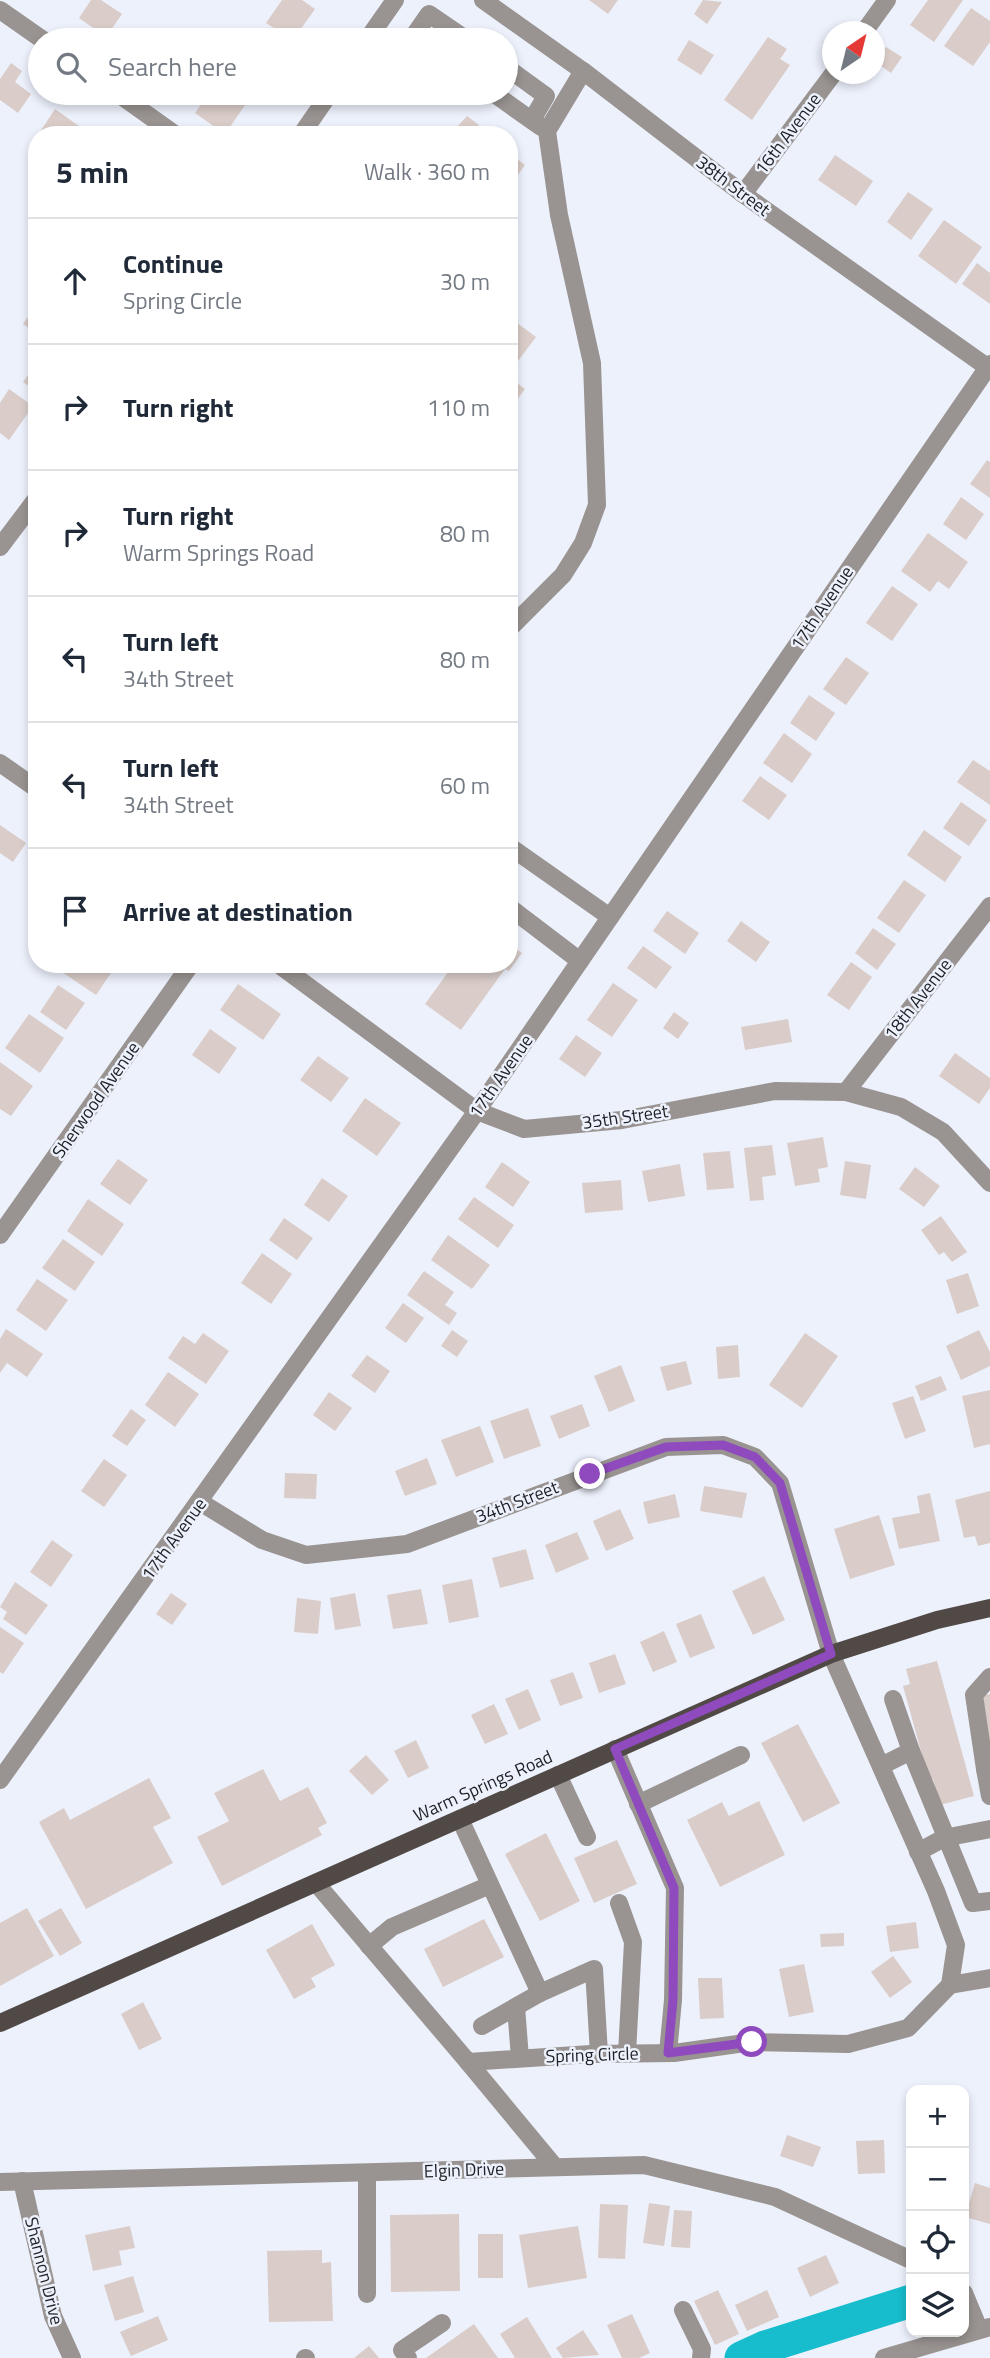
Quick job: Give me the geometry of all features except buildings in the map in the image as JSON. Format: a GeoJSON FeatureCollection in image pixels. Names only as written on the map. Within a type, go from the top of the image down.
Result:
{"type":"FeatureCollection","features":[{"type":"Feature","properties":{"kind":"main road","name":"Warm Springs Road"},"geometry":{"type":"LineString","coordinates":[[0,2024],[831,1654],[937,1620],[990,1608]]}},
{"type":"Feature","properties":{"kind":"street"},"geometry":{"type":"LineString","coordinates":[[5,0],[0,8],[28,29]]}},
{"type":"Feature","properties":{"kind":"street"},"geometry":{"type":"LineString","coordinates":[[375,28],[395,0]]}},
{"type":"Feature","properties":{"kind":"street","name":"38th Street"},"geometry":{"type":"LineString","coordinates":[[483,0],[583,71],[743,194],[989,365]]}},
{"type":"Feature","properties":{"kind":"street"},"geometry":{"type":"LineString","coordinates":[[872,21],[887,0]]}},
{"type":"Feature","properties":{"kind":"street"},"geometry":{"type":"LineString","coordinates":[[419,28],[429,14],[449,28]]}},
{"type":"Feature","properties":{"kind":"street"},"geometry":{"type":"LineString","coordinates":[[540,126],[583,71]]}},
{"type":"Feature","properties":{"kind":"street"},"geometry":{"type":"LineString","coordinates":[[518,76],[546,96],[540,126],[592,363],[597,505],[583,542],[563,575],[518,619]]}},
{"type":"Feature","properties":{"kind":"street","name":"16th Avenue"},"geometry":{"type":"LineString","coordinates":[[743,194],[826,84]]}},
{"type":"Feature","properties":{"kind":"street"},"geometry":{"type":"LineString","coordinates":[[134,105],[163,126]]}},
{"type":"Feature","properties":{"kind":"street"},"geometry":{"type":"LineString","coordinates":[[307,126],[322,105]]}},
{"type":"Feature","properties":{"kind":"street"},"geometry":{"type":"LineString","coordinates":[[510,105],[540,126]]}},
{"type":"Feature","properties":{"kind":"street","name":"17th Avenue"},"geometry":{"type":"LineString","coordinates":[[0,1780],[201,1502],[477,1111],[989,365]]}},
{"type":"Feature","properties":{"kind":"street"},"geometry":{"type":"LineString","coordinates":[[0,547],[28,510]]}},
{"type":"Feature","properties":{"kind":"street"},"geometry":{"type":"LineString","coordinates":[[0,763],[28,783]]}},
{"type":"Feature","properties":{"kind":"street"},"geometry":{"type":"LineString","coordinates":[[518,852],[610,918]]}},
{"type":"Feature","properties":{"kind":"street","name":"18th Avenue"},"geometry":{"type":"LineString","coordinates":[[846,1092],[990,905]]}},
{"type":"Feature","properties":{"kind":"street"},"geometry":{"type":"LineString","coordinates":[[518,914],[580,961]]}},
{"type":"Feature","properties":{"kind":"street","name":"Sherwood Avenue"},"geometry":{"type":"LineString","coordinates":[[0,1235],[185,973]]}},
{"type":"Feature","properties":{"kind":"street","name":"35th Street"},"geometry":{"type":"LineString","coordinates":[[295,973],[477,1111],[523,1129],[622,1120],[775,1091],[846,1092],[901,1107],[943,1132],[990,1183]]}},
{"type":"Feature","properties":{"kind":"street","name":"34th Street"},"geometry":{"type":"LineString","coordinates":[[201,1502],[262,1540],[306,1555],[362,1551],[407,1544],[666,1447],[723,1445],[755,1457],[780,1483],[831,1654]]}},
{"type":"Feature","properties":{"kind":"street"},"geometry":{"type":"LineString","coordinates":[[831,1654],[956,1945],[950,1985],[990,1978]]}},
{"type":"Feature","properties":{"kind":"street"},"geometry":{"type":"LineString","coordinates":[[990,1677],[974,1695],[990,1796]]}},
{"type":"Feature","properties":{"kind":"street"},"geometry":{"type":"LineString","coordinates":[[893,1699],[944,1838],[973,1903],[990,1901]]}},
{"type":"Feature","properties":{"kind":"street"},"geometry":{"type":"LineString","coordinates":[[615,1749],[674,1888],[673,2000],[668,2053]]}},
{"type":"Feature","properties":{"kind":"street"},"geometry":{"type":"LineString","coordinates":[[881,1766],[911,1751]]}},
{"type":"Feature","properties":{"kind":"street"},"geometry":{"type":"LineString","coordinates":[[638,1804],[741,1755]]}},
{"type":"Feature","properties":{"kind":"street"},"geometry":{"type":"LineString","coordinates":[[558,1775],[587,1837]]}},
{"type":"Feature","properties":{"kind":"street"},"geometry":{"type":"LineString","coordinates":[[460,1819],[540,1993]]}},
{"type":"Feature","properties":{"kind":"street"},"geometry":{"type":"LineString","coordinates":[[918,1852],[944,1838],[990,1829]]}},
{"type":"Feature","properties":{"kind":"street"},"geometry":{"type":"LineString","coordinates":[[316,1883],[555,2167]]}},
{"type":"Feature","properties":{"kind":"street"},"geometry":{"type":"LineString","coordinates":[[369,1946],[392,1927],[490,1885]]}},
{"type":"Feature","properties":{"kind":"street"},"geometry":{"type":"LineString","coordinates":[[619,1903],[633,1942],[627,2053]]}},
{"type":"Feature","properties":{"kind":"street"},"geometry":{"type":"LineString","coordinates":[[482,2026],[540,1993],[594,1969],[598,2054]]}},
{"type":"Feature","properties":{"kind":"street","name":"Spring Circle"},"geometry":{"type":"LineString","coordinates":[[468,2062],[598,2054],[668,2053],[752,2042],[848,2044],[908,2028],[950,1985]]}},
{"type":"Feature","properties":{"kind":"street"},"geometry":{"type":"LineString","coordinates":[[516,2007],[520,2058]]}},
{"type":"Feature","properties":{"kind":"street","name":"Elgin Drive"},"geometry":{"type":"LineString","coordinates":[[0,2182],[643,2165],[775,2197],[906,2258]]}},
{"type":"Feature","properties":{"kind":"street"},"geometry":{"type":"LineString","coordinates":[[367,2174],[367,2294]]}},
{"type":"Feature","properties":{"kind":"street","name":"Shannon Drive"},"geometry":{"type":"LineString","coordinates":[[23,2181],[53,2316],[72,2358]]}},
{"type":"Feature","properties":{"kind":"street"},"geometry":{"type":"LineString","coordinates":[[884,2358],[941,2350],[985,2328],[969,2301]]}},
{"type":"Feature","properties":{"kind":"street"},"geometry":{"type":"LineString","coordinates":[[683,2310],[705,2355]]}},
{"type":"Feature","properties":{"kind":"street"},"geometry":{"type":"LineString","coordinates":[[408,2358],[402,2350],[442,2323]]}},
{"type":"Feature","properties":{"kind":"waterway"},"geometry":{"type":"LineString","coordinates":[[741,2358],[765,2347],[906,2303]]}},
{"type":"Feature","properties":{"kind":"route"},"geometry":{"type":"LineString","coordinates":[[590,1474],[666,1447],[723,1445],[755,1457],[780,1483],[831,1654],[615,1749],[674,1888],[673,2000],[668,2053],[752,2042]]}}]}
